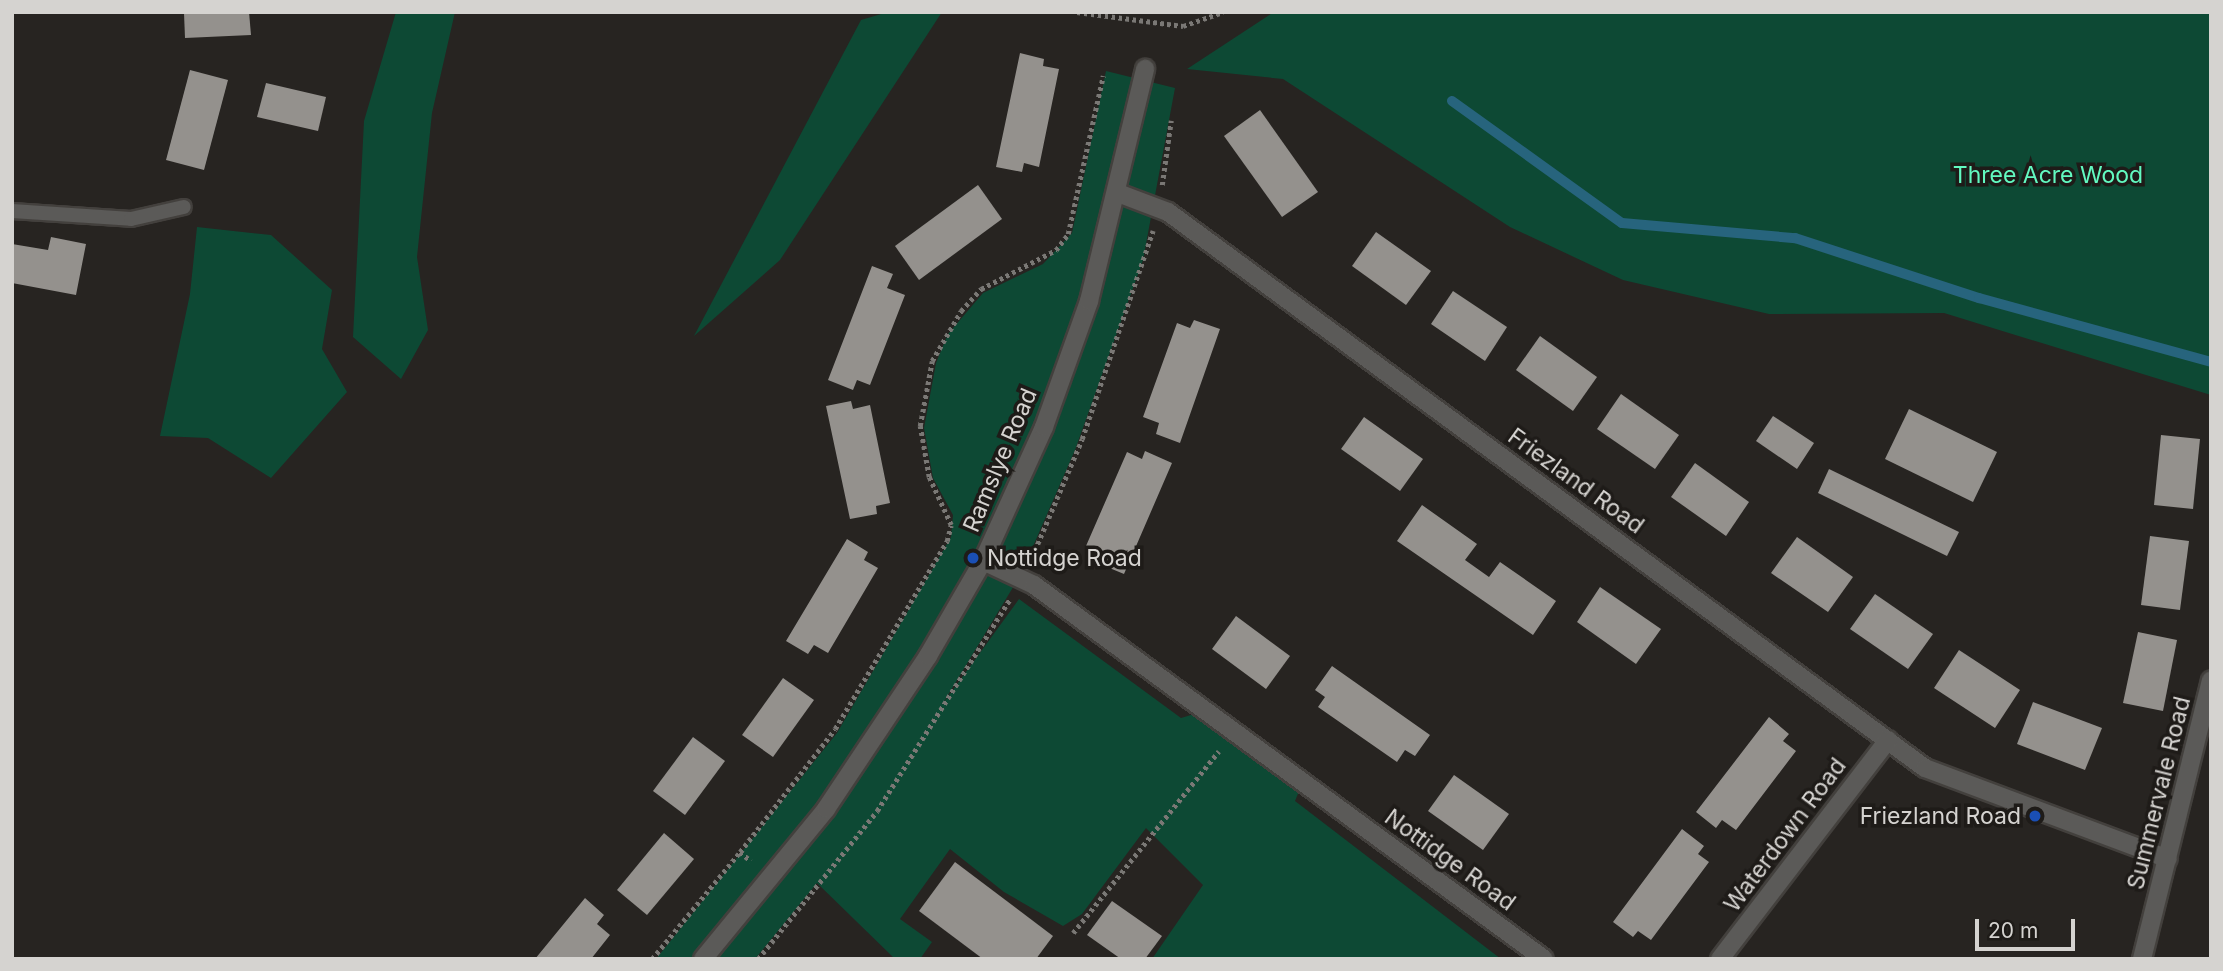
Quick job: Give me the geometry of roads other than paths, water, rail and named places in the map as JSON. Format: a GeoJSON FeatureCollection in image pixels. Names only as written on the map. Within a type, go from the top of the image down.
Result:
{"type":"FeatureCollection","features":[{"type":"Feature","properties":{"kind":"street","name":"Ramslye Road"},"geometry":{"type":"LineString","coordinates":[[703,959],[827,809],[928,656],[983,561],[1044,427],[1089,301],[1118,193],[1145,69]]}},
{"type":"Feature","properties":{"kind":"street","name":"Friezland Road"},"geometry":{"type":"LineString","coordinates":[[1118,193],[1168,212],[1925,768],[2168,859]]}},
{"type":"Feature","properties":{"kind":"street","name":"Nottidge Road"},"geometry":{"type":"LineString","coordinates":[[983,561],[1034,586],[1544,959]]}},
{"type":"Feature","properties":{"kind":"street","name":"Summervale Road"},"geometry":{"type":"LineString","coordinates":[[2142,959],[2211,680]]}},
{"type":"Feature","properties":{"kind":"street","name":"Waterdown Road"},"geometry":{"type":"LineString","coordinates":[[1720,959],[1888,740]]}},
{"type":"Feature","properties":{"kind":"lane"},"geometry":{"type":"LineString","coordinates":[[12,211],[131,219],[184,206]]}},
{"type":"Feature","properties":{"kind":"waterway"},"geometry":{"type":"LineString","coordinates":[[1452,101],[1622,223],[1795,238],[1979,298],[2211,362]]}},
{"type":"Feature","properties":{"kind":"place","name":"Nottidge Road"},"geometry":{"type":"Point","coordinates":[973,558]}},
{"type":"Feature","properties":{"kind":"place","name":"Friezland Road"},"geometry":{"type":"Point","coordinates":[2035,816]}},
{"type":"Feature","properties":{"kind":"park label","name":"Three Acre Wood"},"geometry":{"type":"Point","coordinates":[2048,175]}}]}
